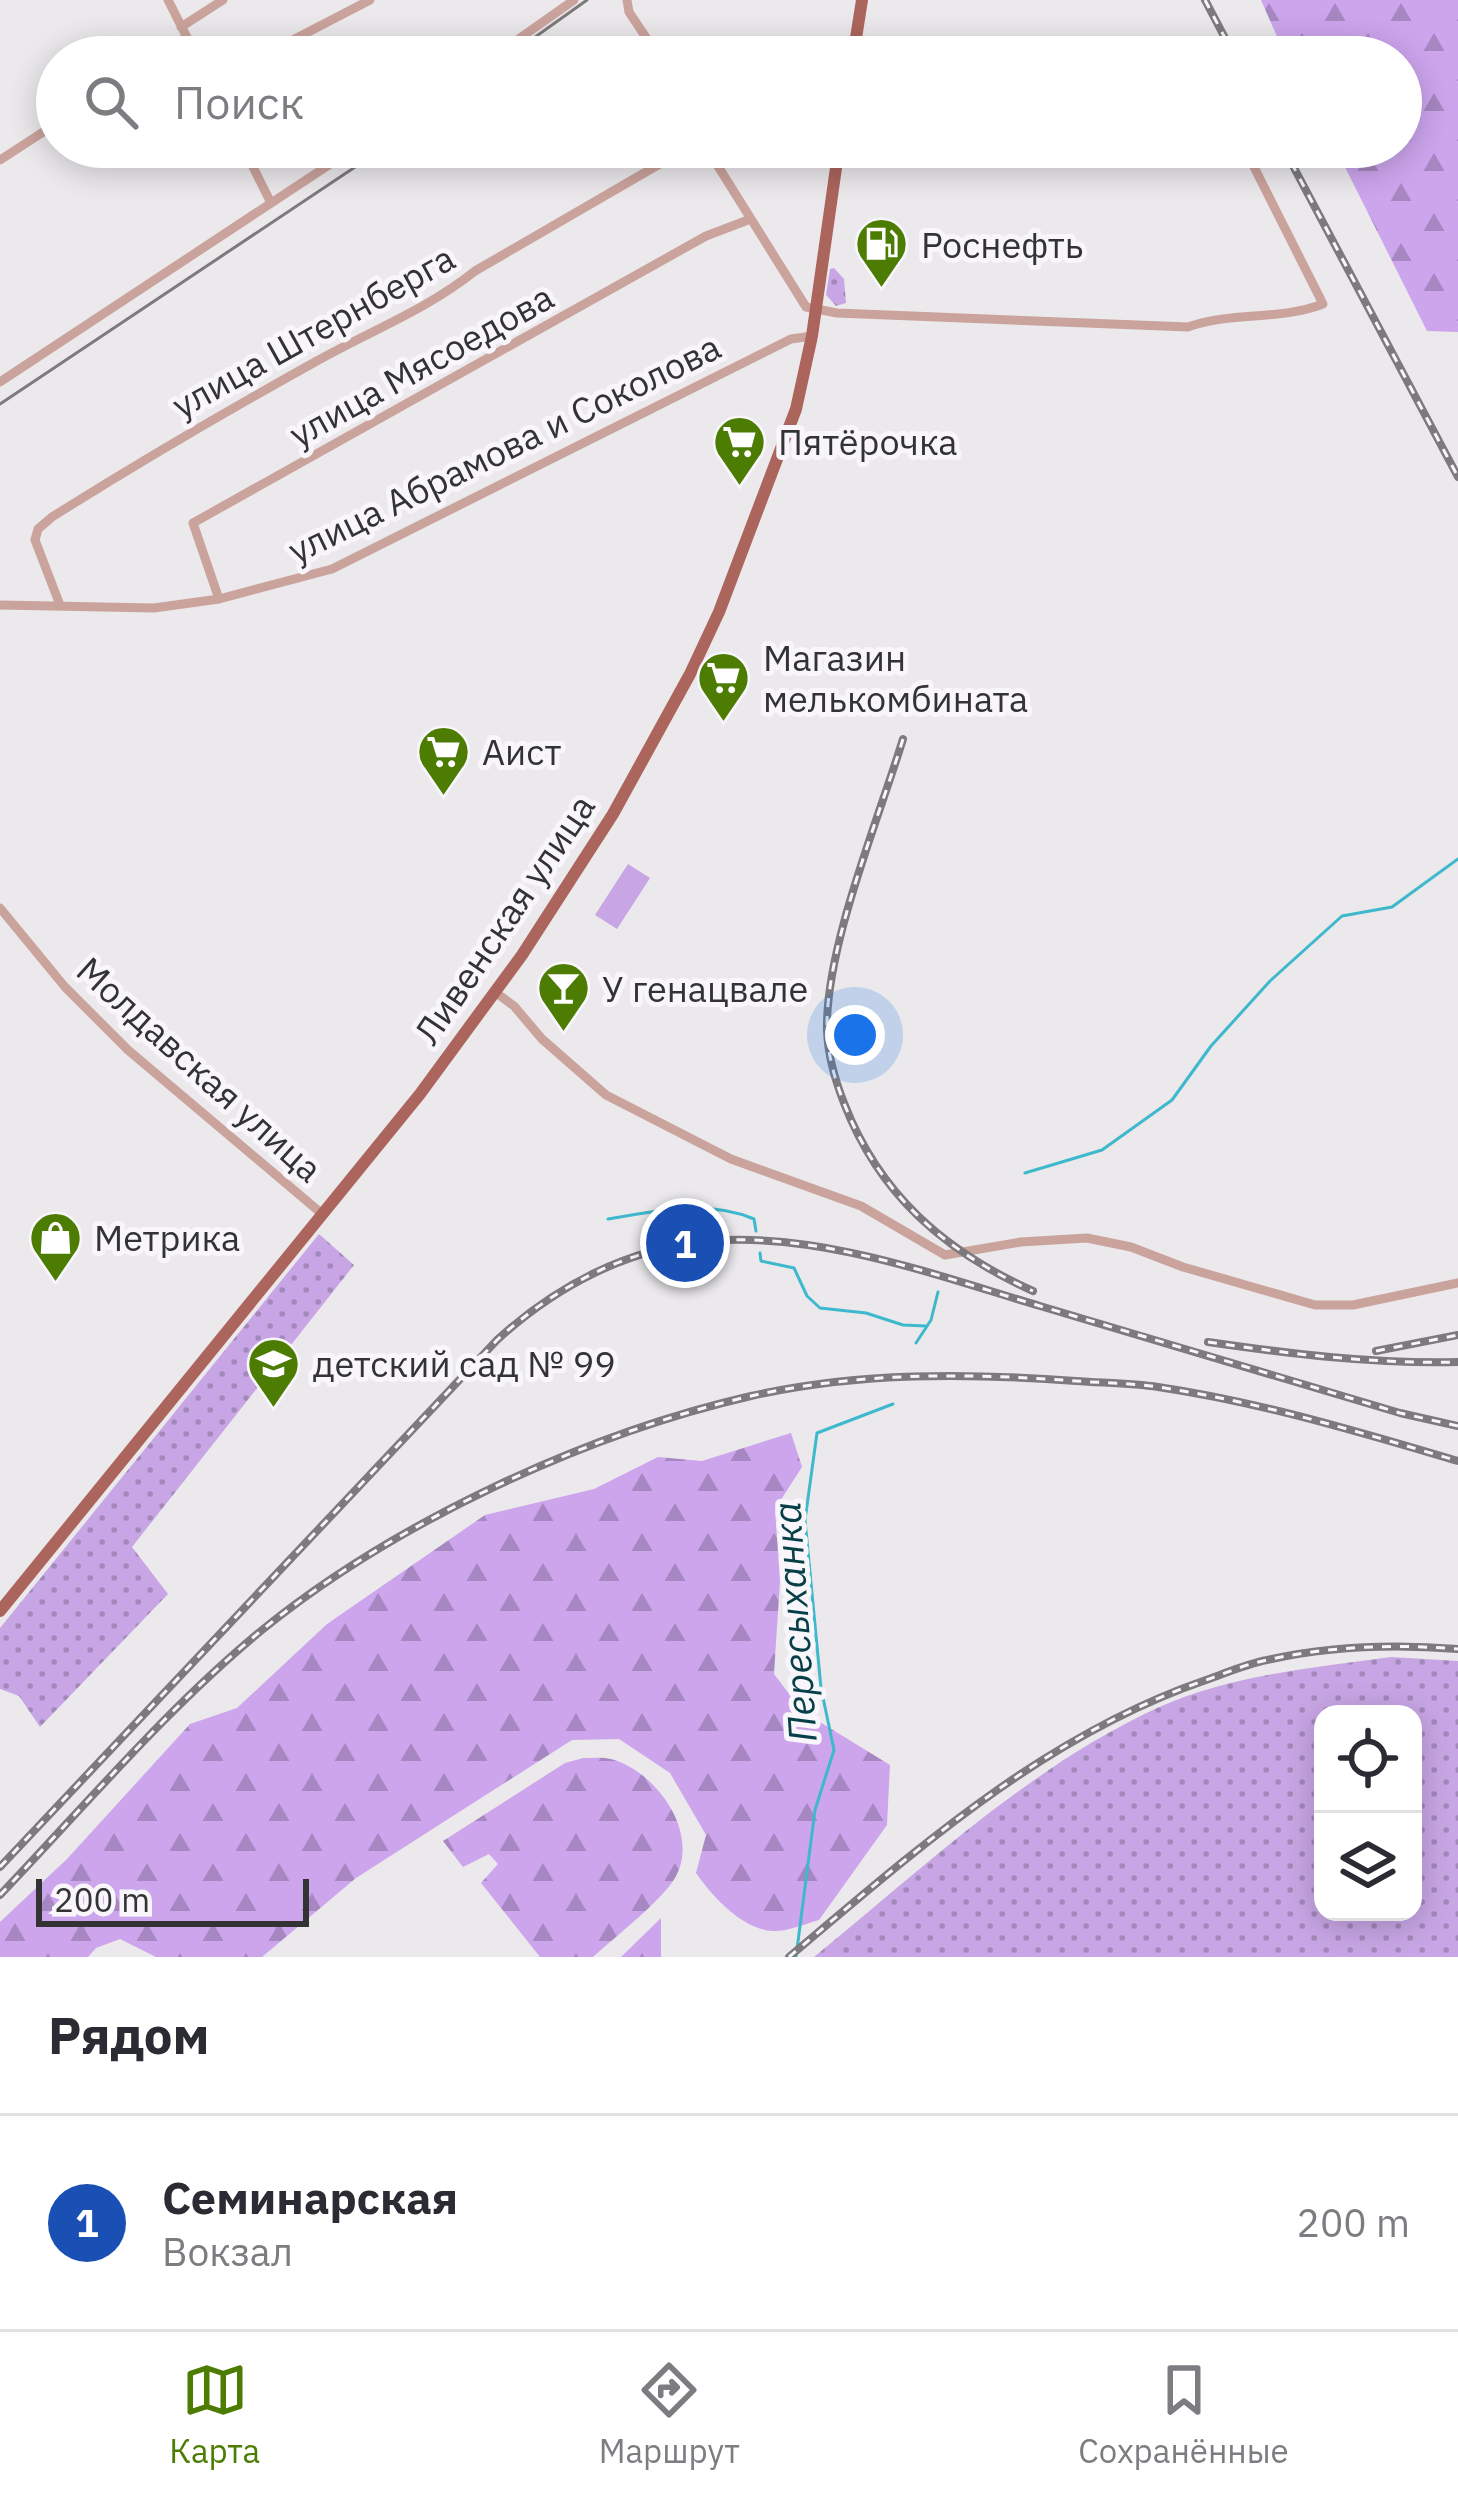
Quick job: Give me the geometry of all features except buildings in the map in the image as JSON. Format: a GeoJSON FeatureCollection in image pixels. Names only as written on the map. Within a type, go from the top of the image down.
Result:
{"type":"FeatureCollection","features":[{"type":"Feature","properties":{"kind":"main road"},"geometry":{"type":"LineString","coordinates":[[856,36],[862,0]]}},
{"type":"Feature","properties":{"kind":"main road","name":"Ливенская улица"},"geometry":{"type":"LineString","coordinates":[[0,1611],[420,1094],[495,992],[613,814],[719,612],[790,427],[812,336],[836,168]]}},
{"type":"Feature","properties":{"kind":"street"},"geometry":{"type":"LineString","coordinates":[[168,0],[186,36]]}},
{"type":"Feature","properties":{"kind":"street"},"geometry":{"type":"LineString","coordinates":[[180,36],[224,0]]}},
{"type":"Feature","properties":{"kind":"street"},"geometry":{"type":"LineString","coordinates":[[301,36],[370,0]]}},
{"type":"Feature","properties":{"kind":"street"},"geometry":{"type":"LineString","coordinates":[[523,36],[574,0]]}},
{"type":"Feature","properties":{"kind":"street"},"geometry":{"type":"LineString","coordinates":[[628,0],[629,12],[645,36]]}},
{"type":"Feature","properties":{"kind":"street"},"geometry":{"type":"LineString","coordinates":[[0,160],[36,137]]}},
{"type":"Feature","properties":{"kind":"street"},"geometry":{"type":"LineString","coordinates":[[254,168],[272,203]]}},
{"type":"Feature","properties":{"kind":"street"},"geometry":{"type":"LineString","coordinates":[[0,382],[324,168]]}},
{"type":"Feature","properties":{"kind":"street","name":"улица Штернберга"},"geometry":{"type":"LineString","coordinates":[[60,605],[35,539],[38,529],[52,517],[164,446],[444,296],[475,271],[653,168]]}},
{"type":"Feature","properties":{"kind":"street"},"geometry":{"type":"LineString","coordinates":[[718,168],[797,298],[815,310],[1188,327],[1216,317],[1296,314],[1322,304],[1254,168]]}},
{"type":"Feature","properties":{"kind":"street","name":"улица Мясоедова"},"geometry":{"type":"LineString","coordinates":[[219,599],[193,523],[706,236],[748,220]]}},
{"type":"Feature","properties":{"kind":"street","name":"улица Абрамова и Соколова"},"geometry":{"type":"LineString","coordinates":[[0,605],[154,608],[219,599],[332,569],[791,339],[812,336]]}},
{"type":"Feature","properties":{"kind":"street","name":"Молдавская улица"},"geometry":{"type":"LineString","coordinates":[[0,908],[65,988],[128,1050],[321,1213]]}},
{"type":"Feature","properties":{"kind":"street"},"geometry":{"type":"LineString","coordinates":[[495,992],[606,1095],[731,1159],[861,1206],[945,1255],[1087,1238],[1131,1246],[1185,1268],[1316,1305],[1353,1305],[1458,1282]]}},
{"type":"Feature","properties":{"kind":"shaded area"},"geometry":{"type":"Polygon","coordinates":[[[834,268],[844,279],[846,303],[836,306],[826,295],[834,268]]]}},
{"type":"Feature","properties":{"kind":"shaded area"},"geometry":{"type":"Polygon","coordinates":[[[628,864],[650,878],[617,929],[595,915],[628,864]]]}},
{"type":"Feature","properties":{"kind":"shaded area"},"geometry":{"type":"Polygon","coordinates":[[[319,1234],[354,1265],[132,1547],[168,1594],[40,1727],[19,1696],[0,1689],[0,1628],[319,1234]]]}},
{"type":"Feature","properties":{"kind":"shaded area"},"geometry":{"type":"Polygon","coordinates":[[[1391,1657],[1458,1661],[1458,1957],[814,1957],[978,1822],[1064,1760],[1157,1708],[1272,1674],[1391,1657]]]}},
{"type":"Feature","properties":{"kind":"green space"},"geometry":{"type":"Polygon","coordinates":[[[1261,0],[1458,0],[1458,332],[1427,331],[1346,168],[1422,168],[1422,36],[1277,36],[1261,0]]]}},
{"type":"Feature","properties":{"kind":"green space"},"geometry":{"type":"Polygon","coordinates":[[[791,1433],[802,1467],[775,1509],[780,1581],[774,1674],[802,1711],[890,1765],[887,1825],[819,1920],[772,1931],[739,1918],[696,1873],[706,1835],[670,1773],[619,1739],[572,1740],[356,1878],[262,1957],[156,1957],[120,1939],[96,1948],[88,1957],[0,1957],[0,1922],[67,1859],[190,1724],[237,1708],[327,1624],[485,1515],[594,1489],[658,1457],[702,1461],[791,1433]]]}},
{"type":"Feature","properties":{"kind":"green space"},"geometry":{"type":"Polygon","coordinates":[[[608,1758],[628,1766],[658,1790],[678,1824],[682,1860],[660,1897],[593,1957],[540,1957],[481,1883],[498,1864],[489,1854],[463,1867],[443,1841],[565,1763],[608,1758]]]}},
{"type":"Feature","properties":{"kind":"green space"},"geometry":{"type":"Polygon","coordinates":[[[661,1918],[661,1957],[621,1957],[661,1918]]]}},
{"type":"Feature","properties":{"kind":"waterway","name":"Пересыханка"},"geometry":{"type":"LineString","coordinates":[[1025,1173],[1102,1150],[1172,1100],[1211,1046],[1270,981],[1342,916],[1392,907],[1458,859]]}},
{"type":"Feature","properties":{"kind":"waterway"},"geometry":{"type":"LineString","coordinates":[[608,1219],[682,1208],[718,1209],[754,1219],[756,1231]]}},
{"type":"Feature","properties":{"kind":"waterway"},"geometry":{"type":"LineString","coordinates":[[760,1253],[761,1261],[794,1268],[807,1296],[820,1308],[926,1326]]}},
{"type":"Feature","properties":{"kind":"waterway"},"geometry":{"type":"LineString","coordinates":[[916,1343],[931,1320],[938,1292]]}},
{"type":"Feature","properties":{"kind":"waterway","name":"Пересыханка"},"geometry":{"type":"LineString","coordinates":[[796,1957],[815,1810],[834,1750],[821,1688],[805,1520],[817,1433],[893,1404]]}},
{"type":"Feature","properties":{"kind":"tram line"},"geometry":{"type":"LineString","coordinates":[[536,36],[587,0]]}},
{"type":"Feature","properties":{"kind":"tram line"},"geometry":{"type":"LineString","coordinates":[[0,404],[354,168]]}},
{"type":"Feature","properties":{"kind":"railway"},"geometry":{"type":"LineString","coordinates":[[1205,0],[1224,36]]}},
{"type":"Feature","properties":{"kind":"railway"},"geometry":{"type":"LineString","coordinates":[[1294,168],[1458,477]]}},
{"type":"Feature","properties":{"kind":"railway"},"geometry":{"type":"LineString","coordinates":[[903,739],[835,962],[827,1031],[832,1068],[859,1136],[896,1192],[943,1238],[1033,1291]]}},
{"type":"Feature","properties":{"kind":"railway"},"geometry":{"type":"LineString","coordinates":[[0,1867],[497,1340],[569,1287],[650,1252],[709,1241],[751,1240],[835,1249],[1458,1426]]}},
{"type":"Feature","properties":{"kind":"railway"},"geometry":{"type":"LineString","coordinates":[[1376,1351],[1458,1335]]}},
{"type":"Feature","properties":{"kind":"railway"},"geometry":{"type":"LineString","coordinates":[[1208,1342],[1333,1357],[1458,1362]]}},
{"type":"Feature","properties":{"kind":"railway"},"geometry":{"type":"LineString","coordinates":[[0,1895],[193,1692],[314,1591],[431,1519],[494,1487],[688,1413],[791,1388],[913,1376],[1127,1384],[1272,1409],[1458,1461]]}},
{"type":"Feature","properties":{"kind":"railway"},"geometry":{"type":"LineString","coordinates":[[789,1957],[985,1799],[1037,1763],[1147,1703],[1244,1666],[1290,1655],[1362,1647],[1458,1649]]}},
{"type":"Feature","properties":{"kind":"place","name":"Роснефть"},"geometry":{"type":"Point","coordinates":[882,290]}},
{"type":"Feature","properties":{"kind":"place","name":"Пятёрочка"},"geometry":{"type":"Point","coordinates":[739,487]}},
{"type":"Feature","properties":{"kind":"place","name":"Магазин мелькомбината"},"geometry":{"type":"Point","coordinates":[724,724]}},
{"type":"Feature","properties":{"kind":"place","name":"Аист"},"geometry":{"type":"Point","coordinates":[443,797]}},
{"type":"Feature","properties":{"kind":"place","name":"У генацвале"},"geometry":{"type":"Point","coordinates":[563,1034]}},
{"type":"Feature","properties":{"kind":"place","name":"Семинарская"},"geometry":{"type":"Point","coordinates":[685,1243]}},
{"type":"Feature","properties":{"kind":"place","name":"Метрика"},"geometry":{"type":"Point","coordinates":[55,1283]}},
{"type":"Feature","properties":{"kind":"place","name":"детский сад № 99"},"geometry":{"type":"Point","coordinates":[274,1409]}}]}
